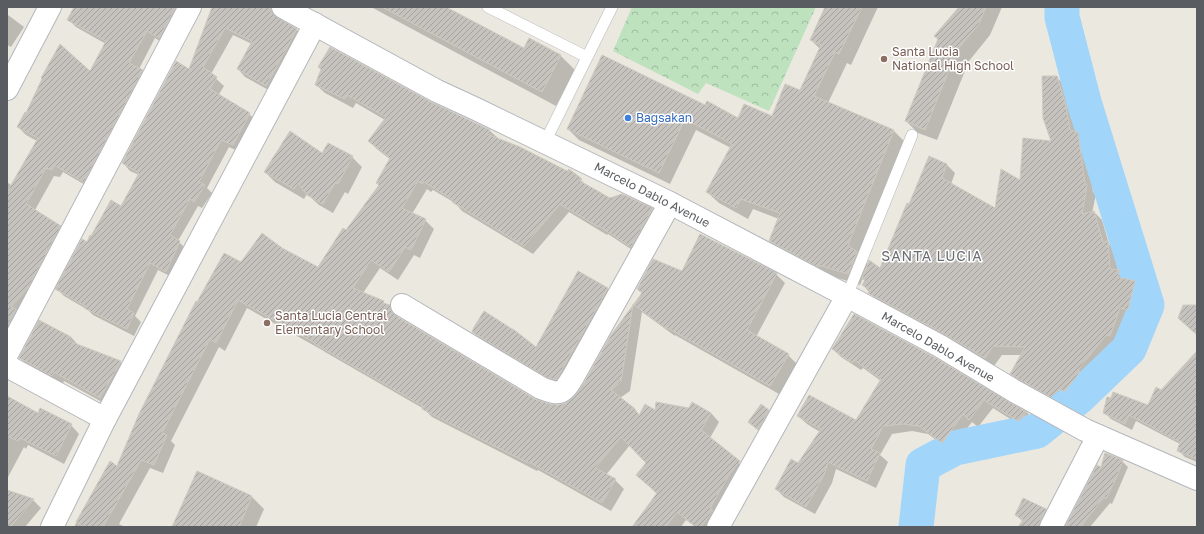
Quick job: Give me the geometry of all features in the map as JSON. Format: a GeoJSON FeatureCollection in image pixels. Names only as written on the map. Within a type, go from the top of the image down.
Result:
{"type":"FeatureCollection","features":[{"type":"Feature","properties":{"kind":"street"},"geometry":{"type":"LineString","coordinates":[[7,89],[50,7]]}},
{"type":"Feature","properties":{"kind":"street"},"geometry":{"type":"LineString","coordinates":[[7,354],[190,7]]}},
{"type":"Feature","properties":{"kind":"street","name":"Marcelo Dablo Avenue"},"geometry":{"type":"LineString","coordinates":[[283,7],[437,92],[545,142],[670,203],[847,296],[940,346],[1016,392],[1092,433],[1197,479]]}},
{"type":"Feature","properties":{"kind":"street"},"geometry":{"type":"LineString","coordinates":[[52,527],[105,419],[315,24]]}},
{"type":"Feature","properties":{"kind":"street"},"geometry":{"type":"LineString","coordinates":[[402,305],[541,388],[559,393],[566,390],[670,203]]}},
{"type":"Feature","properties":{"kind":"street"},"geometry":{"type":"LineString","coordinates":[[718,527],[847,296]]}},
{"type":"Feature","properties":{"kind":"street"},"geometry":{"type":"LineString","coordinates":[[7,366],[105,419]]}},
{"type":"Feature","properties":{"kind":"street"},"geometry":{"type":"LineString","coordinates":[[1051,527],[1092,433]]}},
{"type":"Feature","properties":{"kind":"lane"},"geometry":{"type":"LineString","coordinates":[[488,7],[587,57]]}},
{"type":"Feature","properties":{"kind":"lane"},"geometry":{"type":"LineString","coordinates":[[545,142],[612,7]]}},
{"type":"Feature","properties":{"kind":"lane"},"geometry":{"type":"LineString","coordinates":[[847,296],[912,135]]}},
{"type":"Feature","properties":{"kind":"green space"},"geometry":{"type":"Polygon","coordinates":[[[632,7],[816,7],[769,111],[706,83],[698,94],[613,51],[632,7]]]}},
{"type":"Feature","properties":{"kind":"building"},"geometry":{"type":"Polygon","coordinates":[[[74,7],[176,7],[159,38],[147,31],[129,63],[143,70],[84,182],[54,165],[52,170],[46,168],[26,204],[61,226],[28,288],[11,307],[16,309],[7,327],[7,192],[38,138],[17,127],[25,112],[26,113],[42,79],[41,78],[60,44],[90,71],[106,41],[67,20],[74,7]]]}},
{"type":"Feature","properties":{"kind":"building"},"geometry":{"type":"Polygon","coordinates":[[[212,7],[271,7],[271,13],[297,29],[266,86],[237,69],[252,41],[225,28],[203,67],[217,77],[210,89],[250,113],[233,145],[221,140],[199,182],[205,185],[194,202],[190,199],[170,235],[180,241],[166,272],[150,263],[127,309],[134,313],[127,329],[84,308],[85,306],[55,289],[82,239],[87,242],[111,200],[121,206],[139,173],[122,163],[176,61],[189,69],[212,7]]]}},
{"type":"Feature","properties":{"kind":"building"},"geometry":{"type":"Polygon","coordinates":[[[382,7],[446,7],[524,48],[529,38],[561,55],[542,92],[382,7]]]}},
{"type":"Feature","properties":{"kind":"building"},"geometry":{"type":"Polygon","coordinates":[[[825,7],[862,7],[839,54],[835,52],[814,96],[894,130],[848,245],[857,252],[848,274],[822,266],[816,266],[769,241],[780,213],[741,199],[736,208],[706,192],[732,144],[685,119],[659,173],[567,129],[602,55],[705,105],[707,101],[738,118],[744,104],[772,116],[785,84],[800,90],[821,45],[810,40],[825,7]]]}},
{"type":"Feature","properties":{"kind":"building"},"geometry":{"type":"Polygon","coordinates":[[[959,7],[986,7],[979,24],[957,50],[925,130],[905,121],[938,39],[934,36],[959,7]]]}},
{"type":"Feature","properties":{"kind":"building"},"geometry":{"type":"Polygon","coordinates":[[[330,47],[431,102],[490,130],[487,134],[520,147],[567,171],[569,169],[582,179],[580,181],[610,198],[622,194],[653,208],[631,247],[599,226],[598,227],[560,204],[524,246],[452,202],[453,200],[424,182],[422,184],[418,181],[402,208],[426,219],[411,250],[405,247],[389,272],[371,260],[353,288],[384,301],[383,303],[390,305],[391,311],[396,316],[535,399],[549,404],[558,405],[566,403],[575,396],[611,335],[633,306],[621,382],[611,390],[634,408],[639,415],[645,404],[655,410],[656,402],[689,408],[692,402],[711,413],[701,430],[740,461],[729,475],[710,508],[713,511],[701,527],[696,527],[677,512],[666,527],[632,527],[657,493],[636,475],[646,463],[621,437],[595,468],[616,479],[602,503],[529,462],[528,463],[422,409],[423,406],[238,300],[216,343],[210,339],[162,433],[167,435],[154,465],[141,460],[103,527],[84,527],[76,522],[110,461],[117,466],[139,414],[196,301],[197,302],[224,253],[241,262],[262,233],[282,248],[318,267],[343,228],[346,230],[379,185],[376,183],[390,158],[368,141],[386,117],[347,95],[345,99],[315,85],[321,69],[318,67],[330,47]]]}},
{"type":"Feature","properties":{"kind":"building"},"geometry":{"type":"Polygon","coordinates":[[[1042,76],[1057,76],[1066,106],[1070,130],[1078,132],[1085,184],[1087,185],[1082,214],[1094,211],[1103,242],[1108,241],[1110,269],[1120,270],[1117,277],[1135,281],[1128,310],[1120,308],[1110,336],[1106,335],[1078,370],[1080,372],[1064,392],[1060,389],[1050,397],[1010,374],[1025,347],[993,346],[985,358],[868,293],[870,290],[862,285],[865,280],[862,279],[869,260],[880,268],[907,203],[909,204],[929,156],[947,164],[942,178],[995,208],[1001,169],[1020,180],[1023,138],[1051,141],[1043,118],[1042,76]]]}},
{"type":"Feature","properties":{"kind":"building"},"geometry":{"type":"Polygon","coordinates":[[[290,131],[322,153],[328,143],[353,156],[338,184],[335,183],[323,204],[307,195],[298,183],[294,189],[264,172],[290,131]]]}},
{"type":"Feature","properties":{"kind":"building"},"geometry":{"type":"Polygon","coordinates":[[[700,234],[777,273],[747,330],[789,354],[770,386],[666,327],[666,329],[634,304],[642,293],[637,289],[653,259],[682,271],[700,234]]]}},
{"type":"Feature","properties":{"kind":"building"},"geometry":{"type":"Polygon","coordinates":[[[578,271],[608,288],[556,380],[546,377],[472,332],[484,311],[513,329],[536,347],[578,271]]]}},
{"type":"Feature","properties":{"kind":"building"},"geometry":{"type":"Polygon","coordinates":[[[1183,305],[1197,305],[1197,335],[1178,318],[1183,305]]]}},
{"type":"Feature","properties":{"kind":"building"},"geometry":{"type":"Polygon","coordinates":[[[854,314],[934,357],[1028,413],[1018,421],[984,400],[969,420],[963,414],[942,443],[919,426],[903,424],[883,426],[871,449],[880,453],[867,481],[828,462],[824,475],[806,507],[775,489],[791,459],[798,463],[821,429],[797,416],[809,395],[856,420],[881,379],[854,360],[852,363],[832,349],[854,314]]]}},
{"type":"Feature","properties":{"kind":"building"},"geometry":{"type":"Polygon","coordinates":[[[39,320],[71,337],[69,341],[121,361],[100,398],[54,372],[52,376],[19,358],[39,320]]]}},
{"type":"Feature","properties":{"kind":"building"},"geometry":{"type":"Polygon","coordinates":[[[1197,351],[1197,459],[1177,451],[1180,442],[1129,415],[1125,424],[1103,413],[1107,397],[1111,398],[1113,392],[1148,405],[1156,387],[1161,390],[1197,351]]]}},
{"type":"Feature","properties":{"kind":"building"},"geometry":{"type":"Polygon","coordinates":[[[7,396],[38,413],[40,408],[72,424],[56,456],[20,438],[18,441],[7,436],[7,396]]]}},
{"type":"Feature","properties":{"kind":"building"},"geometry":{"type":"Polygon","coordinates":[[[761,404],[769,410],[758,430],[748,422],[761,404]]]}},
{"type":"Feature","properties":{"kind":"building"},"geometry":{"type":"Polygon","coordinates":[[[1105,453],[1123,460],[1106,499],[1104,497],[1082,525],[1085,527],[1065,527],[1097,465],[1101,467],[1105,453]]]}},
{"type":"Feature","properties":{"kind":"building"},"geometry":{"type":"Polygon","coordinates":[[[197,471],[252,496],[239,527],[172,527],[197,471]]]}},
{"type":"Feature","properties":{"kind":"building"},"geometry":{"type":"Polygon","coordinates":[[[7,490],[34,499],[10,527],[7,527],[7,490]]]}},
{"type":"Feature","properties":{"kind":"building"},"geometry":{"type":"Polygon","coordinates":[[[1023,498],[1046,509],[1040,521],[1039,527],[1018,527],[1023,520],[1015,515],[1023,498]]]}},
{"type":"Feature","properties":{"kind":"waterway"},"geometry":{"type":"LineString","coordinates":[[916,527],[923,465],[955,448],[1037,431],[1079,397],[1129,349],[1147,305],[1084,102],[1062,17],[1062,7]]}},
{"type":"Feature","properties":{"kind":"place","name":"Santa Lucia National High School"},"geometry":{"type":"Point","coordinates":[884,59]}},
{"type":"Feature","properties":{"kind":"place","name":"Bagsakan"},"geometry":{"type":"Point","coordinates":[628,118]}},
{"type":"Feature","properties":{"kind":"place","name":"Santa Lucia Central Elementary School"},"geometry":{"type":"Point","coordinates":[267,323]}},
{"type":"Feature","properties":{"kind":"district","name":"SANTA LUCIA"},"geometry":{"type":"Point","coordinates":[932,256]}}]}
